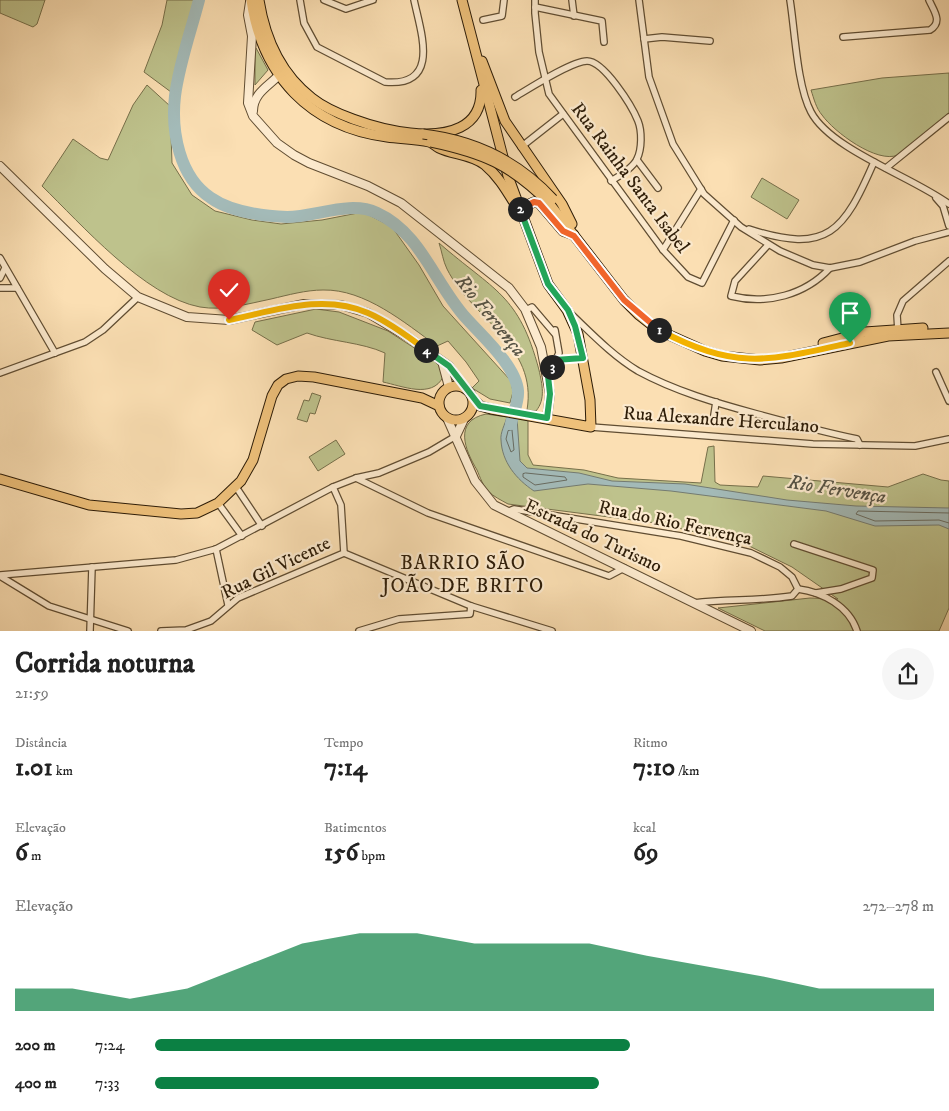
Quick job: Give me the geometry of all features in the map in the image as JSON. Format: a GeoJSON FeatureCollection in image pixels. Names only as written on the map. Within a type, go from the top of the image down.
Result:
{"type":"FeatureCollection","features":[{"type":"Feature","properties":{"kind":"main road"},"geometry":{"type":"LineString","coordinates":[[251,0],[259,39],[278,75],[303,103],[320,114],[354,130],[385,137],[431,142],[468,150],[504,166],[551,201],[574,236],[624,300],[658,330],[705,352],[760,360],[781,358],[898,331],[949,333]]}},
{"type":"Feature","properties":{"kind":"main road"},"geometry":{"type":"LineString","coordinates":[[259,0],[267,34],[281,64],[312,98],[344,118],[368,126],[447,137],[491,152],[529,175],[572,224],[628,296],[662,326],[706,346],[746,354],[785,352],[865,332],[949,328]]}},
{"type":"Feature","properties":{"kind":"main road"},"geometry":{"type":"LineString","coordinates":[[464,0],[520,209]]}},
{"type":"Feature","properties":{"kind":"main road"},"geometry":{"type":"LineString","coordinates":[[464,0],[478,67],[495,133],[520,209],[548,284],[568,310],[578,334],[590,400],[591,427]]}},
{"type":"Feature","properties":{"kind":"main road"},"geometry":{"type":"LineString","coordinates":[[477,50],[505,121],[562,204],[572,224]]}},
{"type":"Feature","properties":{"kind":"main road"},"geometry":{"type":"LineString","coordinates":[[423,134],[462,128],[475,117],[481,100],[478,67]]}},
{"type":"Feature","properties":{"kind":"main road"},"geometry":{"type":"LineString","coordinates":[[431,142],[439,148],[468,156],[484,165],[500,181],[520,209]]}},
{"type":"Feature","properties":{"kind":"main road"},"geometry":{"type":"LineString","coordinates":[[520,209],[534,202],[539,203],[563,231],[574,236]]}},
{"type":"Feature","properties":{"kind":"main road"},"geometry":{"type":"LineString","coordinates":[[0,479],[89,505],[182,514],[198,512],[218,503],[236,487],[254,460],[272,396],[278,385],[286,379],[298,376],[314,377],[422,398],[439,406],[447,418],[459,420],[466,417],[473,405],[473,400],[464,387],[448,387],[441,394],[422,398]]}},
{"type":"Feature","properties":{"kind":"main road"},"geometry":{"type":"LineString","coordinates":[[439,406],[441,394]]}},
{"type":"Feature","properties":{"kind":"main road","name":"Rua Alexandre Herculano"},"geometry":{"type":"LineString","coordinates":[[473,400],[480,406],[591,427]]}},
{"type":"Feature","properties":{"kind":"main road","name":"Rua Alexandre Herculano"},"geometry":{"type":"LineString","coordinates":[[466,417],[473,410],[491,408]]}},
{"type":"Feature","properties":{"kind":"street"},"geometry":{"type":"LineString","coordinates":[[251,0],[248,15],[252,36],[248,103],[253,116],[272,138],[294,155],[309,163],[368,186],[401,204],[500,279],[526,310],[541,347],[550,394],[547,418]]}},
{"type":"Feature","properties":{"kind":"street"},"geometry":{"type":"LineString","coordinates":[[300,0],[304,23],[317,47],[385,82],[398,83],[413,77],[422,65],[425,51],[414,0]]}},
{"type":"Feature","properties":{"kind":"street"},"geometry":{"type":"LineString","coordinates":[[324,0],[346,9],[373,0]]}},
{"type":"Feature","properties":{"kind":"street"},"geometry":{"type":"LineString","coordinates":[[483,20],[502,16],[504,0]]}},
{"type":"Feature","properties":{"kind":"street","name":"Rua Rainha Santa Isabel"},"geometry":{"type":"LineString","coordinates":[[535,0],[544,81],[548,94],[611,182],[663,250],[688,277],[702,283],[734,220]]}},
{"type":"Feature","properties":{"kind":"street"},"geometry":{"type":"LineString","coordinates":[[572,0],[574,16]]}},
{"type":"Feature","properties":{"kind":"street"},"geometry":{"type":"LineString","coordinates":[[640,0],[649,77],[673,144],[701,189],[741,227],[768,245],[813,265],[830,268],[860,262],[915,241],[947,234]]}},
{"type":"Feature","properties":{"kind":"street"},"geometry":{"type":"LineString","coordinates":[[790,0],[804,93],[810,111],[828,132],[874,162],[949,204]]}},
{"type":"Feature","properties":{"kind":"street"},"geometry":{"type":"LineString","coordinates":[[843,37],[930,30],[936,26],[937,20],[929,0]]}},
{"type":"Feature","properties":{"kind":"street"},"geometry":{"type":"LineString","coordinates":[[535,7],[602,21],[604,42]]}},
{"type":"Feature","properties":{"kind":"street"},"geometry":{"type":"LineString","coordinates":[[644,38],[662,37],[710,41]]}},
{"type":"Feature","properties":{"kind":"street"},"geometry":{"type":"LineString","coordinates":[[515,97],[576,63],[588,61],[599,66],[609,76],[639,123],[641,144],[637,160],[611,182]]}},
{"type":"Feature","properties":{"kind":"street"},"geometry":{"type":"LineString","coordinates":[[253,116],[255,99],[278,75],[282,69],[281,64]]}},
{"type":"Feature","properties":{"kind":"street"},"geometry":{"type":"LineString","coordinates":[[270,83],[286,85]]}},
{"type":"Feature","properties":{"kind":"street"},"geometry":{"type":"LineString","coordinates":[[521,146],[563,114]]}},
{"type":"Feature","properties":{"kind":"street"},"geometry":{"type":"LineString","coordinates":[[886,168],[949,117]]}},
{"type":"Feature","properties":{"kind":"street"},"geometry":{"type":"LineString","coordinates":[[637,160],[658,188]]}},
{"type":"Feature","properties":{"kind":"street"},"geometry":{"type":"LineString","coordinates":[[741,227],[792,241],[820,237],[843,222],[857,201],[874,162]]}},
{"type":"Feature","properties":{"kind":"street"},"geometry":{"type":"LineString","coordinates":[[0,166],[105,269],[138,297],[187,316],[229,320],[304,304],[341,305],[368,313],[408,337],[452,370],[464,387]]}},
{"type":"Feature","properties":{"kind":"street"},"geometry":{"type":"LineString","coordinates":[[663,250],[701,189]]}},
{"type":"Feature","properties":{"kind":"street"},"geometry":{"type":"LineString","coordinates":[[935,196],[943,206],[949,226]]}},
{"type":"Feature","properties":{"kind":"street"},"geometry":{"type":"LineString","coordinates":[[768,245],[735,281],[731,296],[748,300],[769,299],[787,295],[800,290],[830,268]]}},
{"type":"Feature","properties":{"kind":"street"},"geometry":{"type":"LineString","coordinates":[[0,258],[55,353]]}},
{"type":"Feature","properties":{"kind":"street"},"geometry":{"type":"LineString","coordinates":[[898,331],[897,315],[903,301],[949,261]]}},
{"type":"Feature","properties":{"kind":"street"},"geometry":{"type":"LineString","coordinates":[[0,278],[5,268]]}},
{"type":"Feature","properties":{"kind":"street"},"geometry":{"type":"LineString","coordinates":[[0,288],[17,288]]}},
{"type":"Feature","properties":{"kind":"street"},"geometry":{"type":"LineString","coordinates":[[0,373],[91,338],[138,297]]}},
{"type":"Feature","properties":{"kind":"street"},"geometry":{"type":"LineString","coordinates":[[526,310],[532,307],[556,333],[559,353],[548,376]]}},
{"type":"Feature","properties":{"kind":"street"},"geometry":{"type":"LineString","coordinates":[[568,310],[606,347],[637,370],[668,386],[716,402],[826,433],[857,439],[860,445]]}},
{"type":"Feature","properties":{"kind":"street"},"geometry":{"type":"LineString","coordinates":[[555,360],[583,358]]}},
{"type":"Feature","properties":{"kind":"street"},"geometry":{"type":"LineString","coordinates":[[441,361],[446,368],[448,387]]}},
{"type":"Feature","properties":{"kind":"street"},"geometry":{"type":"LineString","coordinates":[[936,372],[949,401]]}},
{"type":"Feature","properties":{"kind":"street"},"geometry":{"type":"LineString","coordinates":[[713,421],[716,402]]}},
{"type":"Feature","properties":{"kind":"street"},"geometry":{"type":"LineString","coordinates":[[0,575],[176,560],[216,549],[334,486],[356,478],[379,473],[429,452],[456,436],[466,417]]}},
{"type":"Feature","properties":{"kind":"street","name":"Estrada do Turismo"},"geometry":{"type":"LineString","coordinates":[[447,418],[475,481],[494,505],[504,512],[624,568],[751,631]]}},
{"type":"Feature","properties":{"kind":"street","name":"Rua Alexandre Herculano"},"geometry":{"type":"LineString","coordinates":[[591,427],[724,439],[860,445],[914,446],[949,439]]}},
{"type":"Feature","properties":{"kind":"street"},"geometry":{"type":"LineString","coordinates":[[356,478],[428,513],[609,576],[624,568]]}},
{"type":"Feature","properties":{"kind":"street","name":"Rua Gil Vicente"},"geometry":{"type":"LineString","coordinates":[[161,631],[186,630],[211,621],[228,605],[344,553],[342,505],[334,486]]}},
{"type":"Feature","properties":{"kind":"street"},"geometry":{"type":"LineString","coordinates":[[236,487],[262,526]]}},
{"type":"Feature","properties":{"kind":"street"},"geometry":{"type":"LineString","coordinates":[[218,503],[242,536]]}},
{"type":"Feature","properties":{"kind":"street","name":"Rua do Rio Fervença"},"geometry":{"type":"LineString","coordinates":[[504,512],[514,509],[612,524],[681,536],[752,553],[780,567],[792,578],[798,589]]}},
{"type":"Feature","properties":{"kind":"street"},"geometry":{"type":"LineString","coordinates":[[794,544],[873,570],[872,578],[841,588],[816,593]]}},
{"type":"Feature","properties":{"kind":"street"},"geometry":{"type":"LineString","coordinates":[[216,549],[228,605]]}},
{"type":"Feature","properties":{"kind":"street"},"geometry":{"type":"LineString","coordinates":[[344,553],[471,606],[552,631]]}},
{"type":"Feature","properties":{"kind":"street"},"geometry":{"type":"LineString","coordinates":[[90,631],[92,567]]}},
{"type":"Feature","properties":{"kind":"street"},"geometry":{"type":"LineString","coordinates":[[0,575],[49,606],[128,631]]}},
{"type":"Feature","properties":{"kind":"street"},"geometry":{"type":"LineString","coordinates":[[694,603],[718,600],[779,598],[792,596],[798,589],[831,598],[854,623],[857,631]]}},
{"type":"Feature","properties":{"kind":"street"},"geometry":{"type":"LineString","coordinates":[[359,631],[399,620],[470,614],[471,606]]}},
{"type":"Feature","properties":{"kind":"green space"},"geometry":{"type":"Polygon","coordinates":[[[0,0],[45,0],[37,24],[33,27],[0,13],[0,0]]]}},
{"type":"Feature","properties":{"kind":"green space"},"geometry":{"type":"Polygon","coordinates":[[[167,0],[195,0],[171,92],[144,72],[162,25],[167,0]]]}},
{"type":"Feature","properties":{"kind":"green space"},"geometry":{"type":"Polygon","coordinates":[[[255,49],[268,70],[255,85],[255,49]]]}},
{"type":"Feature","properties":{"kind":"green space"},"geometry":{"type":"Polygon","coordinates":[[[949,73],[949,113],[898,155],[889,157],[868,151],[836,130],[820,112],[811,90],[882,78],[949,73]]]}},
{"type":"Feature","properties":{"kind":"green space"},"geometry":{"type":"Polygon","coordinates":[[[147,85],[170,106],[172,163],[192,195],[215,211],[252,220],[281,224],[322,220],[363,212],[392,227],[419,265],[443,306],[511,381],[513,392],[510,403],[490,399],[472,388],[479,381],[448,341],[437,346],[384,309],[354,295],[339,291],[317,290],[235,306],[200,307],[179,300],[158,289],[115,257],[42,186],[73,139],[100,158],[108,160],[133,105],[147,85]]]}},
{"type":"Feature","properties":{"kind":"green space"},"geometry":{"type":"Polygon","coordinates":[[[762,178],[799,200],[787,219],[751,197],[762,178]]]}},
{"type":"Feature","properties":{"kind":"green space"},"geometry":{"type":"Polygon","coordinates":[[[439,243],[490,284],[513,309],[523,325],[541,381],[541,402],[536,411],[527,410],[528,387],[523,368],[513,350],[458,287],[447,269],[439,243]]]}},
{"type":"Feature","properties":{"kind":"green space"},"geometry":{"type":"Polygon","coordinates":[[[316,309],[339,312],[388,331],[433,360],[440,367],[443,377],[432,388],[416,389],[399,386],[383,382],[385,353],[376,349],[307,333],[277,345],[252,330],[255,322],[316,309]]]}},
{"type":"Feature","properties":{"kind":"green space"},"geometry":{"type":"Polygon","coordinates":[[[312,393],[321,396],[315,414],[310,413],[307,422],[297,419],[304,400],[309,401],[312,393]]]}},
{"type":"Feature","properties":{"kind":"green space"},"geometry":{"type":"Polygon","coordinates":[[[486,414],[528,420],[528,455],[533,465],[584,470],[618,478],[701,483],[708,447],[714,446],[715,482],[720,485],[758,487],[763,476],[888,487],[923,474],[949,481],[949,608],[939,631],[765,631],[718,608],[810,598],[838,599],[792,567],[743,543],[656,523],[508,504],[495,497],[486,489],[466,445],[465,430],[469,423],[486,414]]]}},
{"type":"Feature","properties":{"kind":"green space"},"geometry":{"type":"Polygon","coordinates":[[[336,440],[345,454],[318,471],[309,457],[336,440]]]}},
{"type":"Feature","properties":{"kind":"water"},"geometry":{"type":"Polygon","coordinates":[[[507,417],[517,418],[520,461],[527,468],[579,473],[612,481],[685,484],[787,500],[856,506],[949,508],[949,529],[939,525],[875,526],[826,511],[671,491],[588,484],[534,491],[521,481],[511,469],[504,456],[501,437],[507,417]]]}},
{"type":"Feature","properties":{"kind":"waterway","name":"Rio Fervença"},"geometry":{"type":"LineString","coordinates":[[199,0],[179,72],[174,110],[176,138],[184,166],[191,178],[211,198],[238,210],[268,216],[287,217],[356,208],[367,209],[392,222],[416,246],[455,305],[497,352],[511,372],[516,381],[518,391],[517,403],[511,424]]}},
{"type":"Feature","properties":{"kind":"district","name":"BARRIO SÃO JOÃO DE BRITO"},"geometry":{"type":"Point","coordinates":[463,574]}},
{"type":"Feature","properties":{"kind":"route"},"geometry":{"type":"LineString","coordinates":[[229,320],[304,304],[341,305],[368,313],[408,337],[449,366],[471,394],[473,400],[480,406],[547,418],[550,394],[548,376],[555,360],[583,358],[581,343],[575,326],[568,310],[548,284],[520,209],[534,202],[539,203],[547,211],[563,231],[574,236],[624,300],[639,315],[658,330],[681,342],[705,352],[722,356],[760,360],[781,358],[850,343]]}}]}
